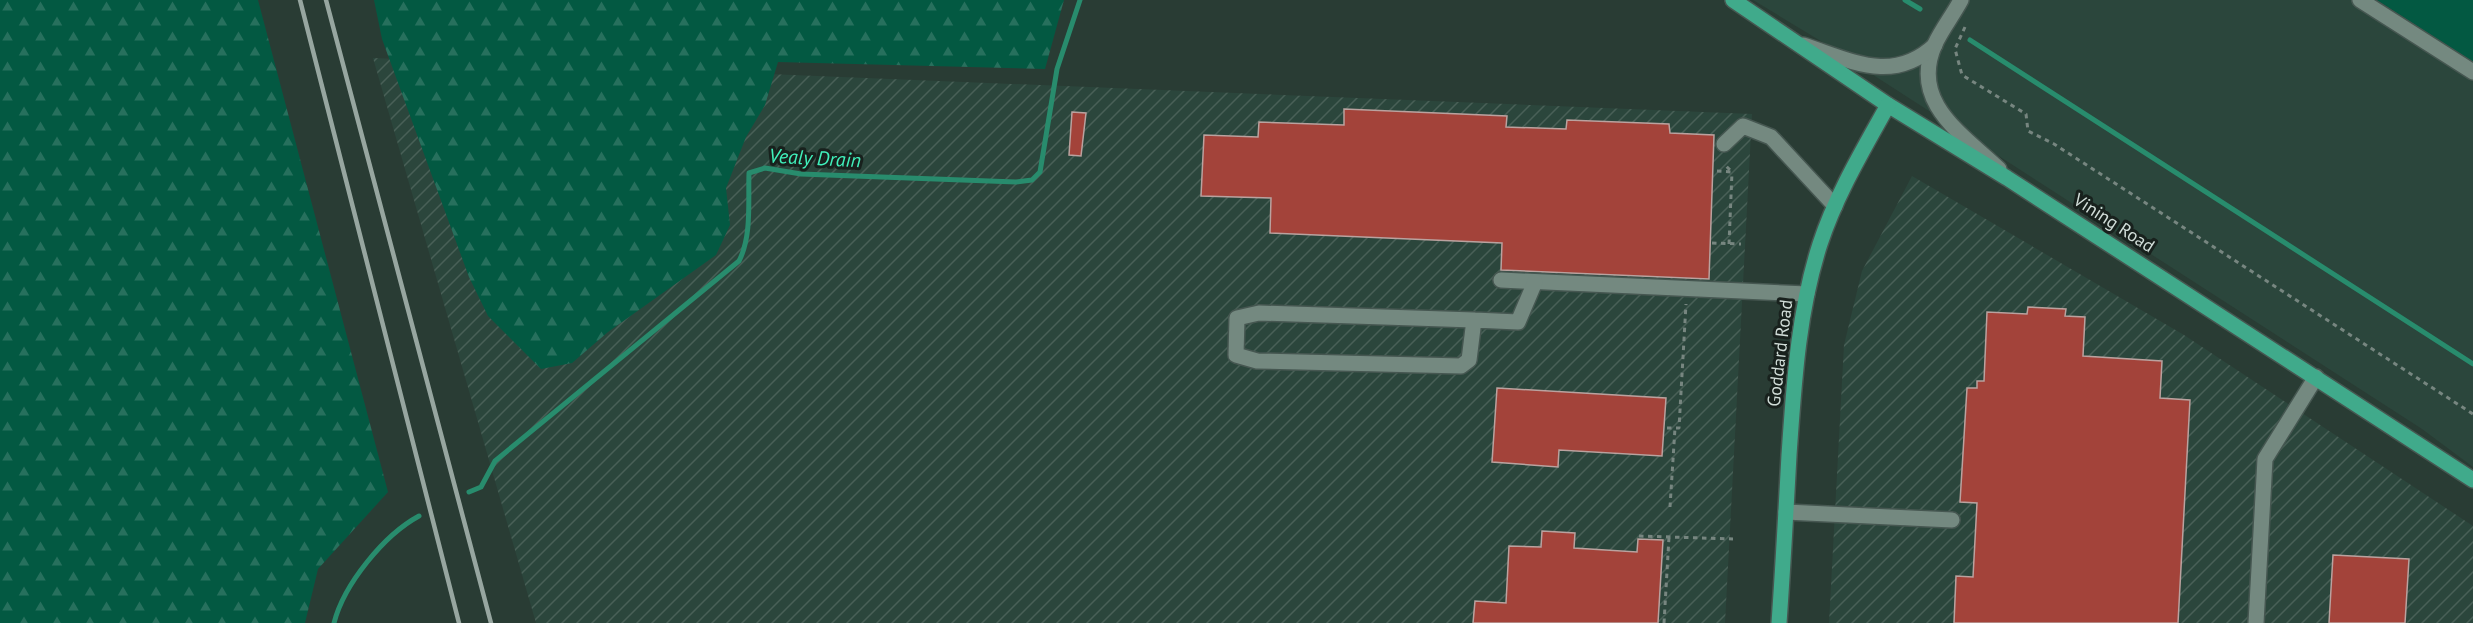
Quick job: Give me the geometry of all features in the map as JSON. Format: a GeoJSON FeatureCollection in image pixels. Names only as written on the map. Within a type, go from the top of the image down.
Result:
{"type":"FeatureCollection","features":[{"type":"Feature","properties":{"kind":"main road","name":"Vining Road"},"geometry":{"type":"LineString","coordinates":[[1733,0],[1888,105],[2007,178],[2473,480]]}},
{"type":"Feature","properties":{"kind":"main road","name":"Goddard Road"},"geometry":{"type":"LineString","coordinates":[[1779,623],[1798,345],[1807,294],[1820,244],[1835,206],[1888,105]]}},
{"type":"Feature","properties":{"kind":"lane"},"geometry":{"type":"LineString","coordinates":[[1961,0],[1936,44],[1928,67],[1928,79],[1934,103],[1939,112],[2007,178]]}},
{"type":"Feature","properties":{"kind":"lane"},"geometry":{"type":"LineString","coordinates":[[2360,0],[2473,72]]}},
{"type":"Feature","properties":{"kind":"lane"},"geometry":{"type":"LineString","coordinates":[[1800,44],[1880,68],[1913,59],[1936,44]]}},
{"type":"Feature","properties":{"kind":"lane"},"geometry":{"type":"LineString","coordinates":[[1724,144],[1743,126],[1771,137],[1835,206]]}},
{"type":"Feature","properties":{"kind":"lane"},"geometry":{"type":"LineString","coordinates":[[1501,280],[1807,294]]}},
{"type":"Feature","properties":{"kind":"lane"},"geometry":{"type":"LineString","coordinates":[[1474,320],[1469,360],[1461,366],[1257,360],[1236,355],[1238,318],[1259,313],[1474,320],[1518,322],[1535,282]]}},
{"type":"Feature","properties":{"kind":"lane"},"geometry":{"type":"LineString","coordinates":[[2256,623],[2265,459],[2316,377]]}},
{"type":"Feature","properties":{"kind":"lane"},"geometry":{"type":"LineString","coordinates":[[1786,512],[1952,520]]}},
{"type":"Feature","properties":{"kind":"path"},"geometry":{"type":"LineString","coordinates":[[1967,23],[1955,49],[1962,75],[2026,114],[2028,131],[2054,144],[2473,414]]}},
{"type":"Feature","properties":{"kind":"path"},"geometry":{"type":"LineString","coordinates":[[1725,165],[1732,172],[1729,244]]}},
{"type":"Feature","properties":{"kind":"path"},"geometry":{"type":"LineString","coordinates":[[1716,171],[1732,172]]}},
{"type":"Feature","properties":{"kind":"path"},"geometry":{"type":"LineString","coordinates":[[1712,243],[1741,244]]}},
{"type":"Feature","properties":{"kind":"path"},"geometry":{"type":"LineString","coordinates":[[1667,428],[1679,428],[1687,290]]}},
{"type":"Feature","properties":{"kind":"path"},"geometry":{"type":"LineString","coordinates":[[1670,507],[1675,428]]}},
{"type":"Feature","properties":{"kind":"path"},"geometry":{"type":"LineString","coordinates":[[1639,536],[1733,539]]}},
{"type":"Feature","properties":{"kind":"path"},"geometry":{"type":"LineString","coordinates":[[1664,623],[1669,537]]}},
{"type":"Feature","properties":{"kind":"shaded area"},"geometry":{"type":"Polygon","coordinates":[[[1753,0],[2473,0],[2473,467],[2422,429],[1819,40],[1753,0]]]}},
{"type":"Feature","properties":{"kind":"shaded area"},"geometry":{"type":"Polygon","coordinates":[[[373,58],[1752,114],[1725,623],[536,623],[373,58]]]}},
{"type":"Feature","properties":{"kind":"shaded area"},"geometry":{"type":"Polygon","coordinates":[[[1912,176],[2184,335],[2473,526],[2473,623],[1829,623],[1844,345],[1862,271],[1912,176]]]}},
{"type":"Feature","properties":{"kind":"green space"},"geometry":{"type":"Polygon","coordinates":[[[0,0],[258,0],[388,492],[318,569],[305,623],[0,623],[0,0]]]}},
{"type":"Feature","properties":{"kind":"green space"},"geometry":{"type":"Polygon","coordinates":[[[374,0],[1064,0],[1045,69],[778,62],[765,105],[746,137],[726,188],[730,225],[716,255],[608,332],[572,363],[541,369],[488,316],[469,277],[382,39],[374,0]]]}},
{"type":"Feature","properties":{"kind":"green space"},"geometry":{"type":"Polygon","coordinates":[[[2377,0],[2473,0],[2473,62],[2377,0]]]}},
{"type":"Feature","properties":{"kind":"building"},"geometry":{"type":"Polygon","coordinates":[[[1344,109],[1507,116],[1506,127],[1566,129],[1567,120],[1669,124],[1670,133],[1714,135],[1709,279],[1501,270],[1502,243],[1270,233],[1271,198],[1201,196],[1204,135],[1258,137],[1259,122],[1344,125],[1344,109]]]}},
{"type":"Feature","properties":{"kind":"building"},"geometry":{"type":"Polygon","coordinates":[[[1072,112],[1086,113],[1081,156],[1069,155],[1072,112]]]}},
{"type":"Feature","properties":{"kind":"building"},"geometry":{"type":"Polygon","coordinates":[[[2028,307],[2066,309],[2065,316],[2085,317],[2083,356],[2162,361],[2160,398],[2190,400],[2178,623],[1954,623],[1956,576],[1973,577],[1977,503],[1960,502],[1967,388],[1977,388],[1977,381],[1984,381],[1987,312],[2027,314],[2028,307]]]}},
{"type":"Feature","properties":{"kind":"building"},"geometry":{"type":"Polygon","coordinates":[[[1497,388],[1666,398],[1662,456],[1559,450],[1558,467],[1492,462],[1497,388]]]}},
{"type":"Feature","properties":{"kind":"building"},"geometry":{"type":"Polygon","coordinates":[[[1542,531],[1575,533],[1574,548],[1637,552],[1638,539],[1663,540],[1658,623],[1473,623],[1475,601],[1506,603],[1509,546],[1541,547],[1542,531]]]}},
{"type":"Feature","properties":{"kind":"building"},"geometry":{"type":"Polygon","coordinates":[[[2333,555],[2409,559],[2405,623],[2329,623],[2333,555]]]}},
{"type":"Feature","properties":{"kind":"waterway","name":"Vealy Drain"},"geometry":{"type":"LineString","coordinates":[[469,492],[481,487],[495,461],[739,261],[748,230],[749,173],[765,168],[801,174],[1016,182],[1032,180],[1040,172],[1057,69],[1080,0]]}},
{"type":"Feature","properties":{"kind":"waterway"},"geometry":{"type":"LineString","coordinates":[[1905,0],[1920,9]]}},
{"type":"Feature","properties":{"kind":"waterway"},"geometry":{"type":"LineString","coordinates":[[1970,40],[2473,364]]}},
{"type":"Feature","properties":{"kind":"waterway","name":"Vealy Drain"},"geometry":{"type":"LineString","coordinates":[[334,623],[347,592],[367,562],[392,535],[419,516]]}},
{"type":"Feature","properties":{"kind":"railway"},"geometry":{"type":"LineString","coordinates":[[300,0],[459,623]]}},
{"type":"Feature","properties":{"kind":"railway"},"geometry":{"type":"LineString","coordinates":[[326,0],[491,623]]}}]}
